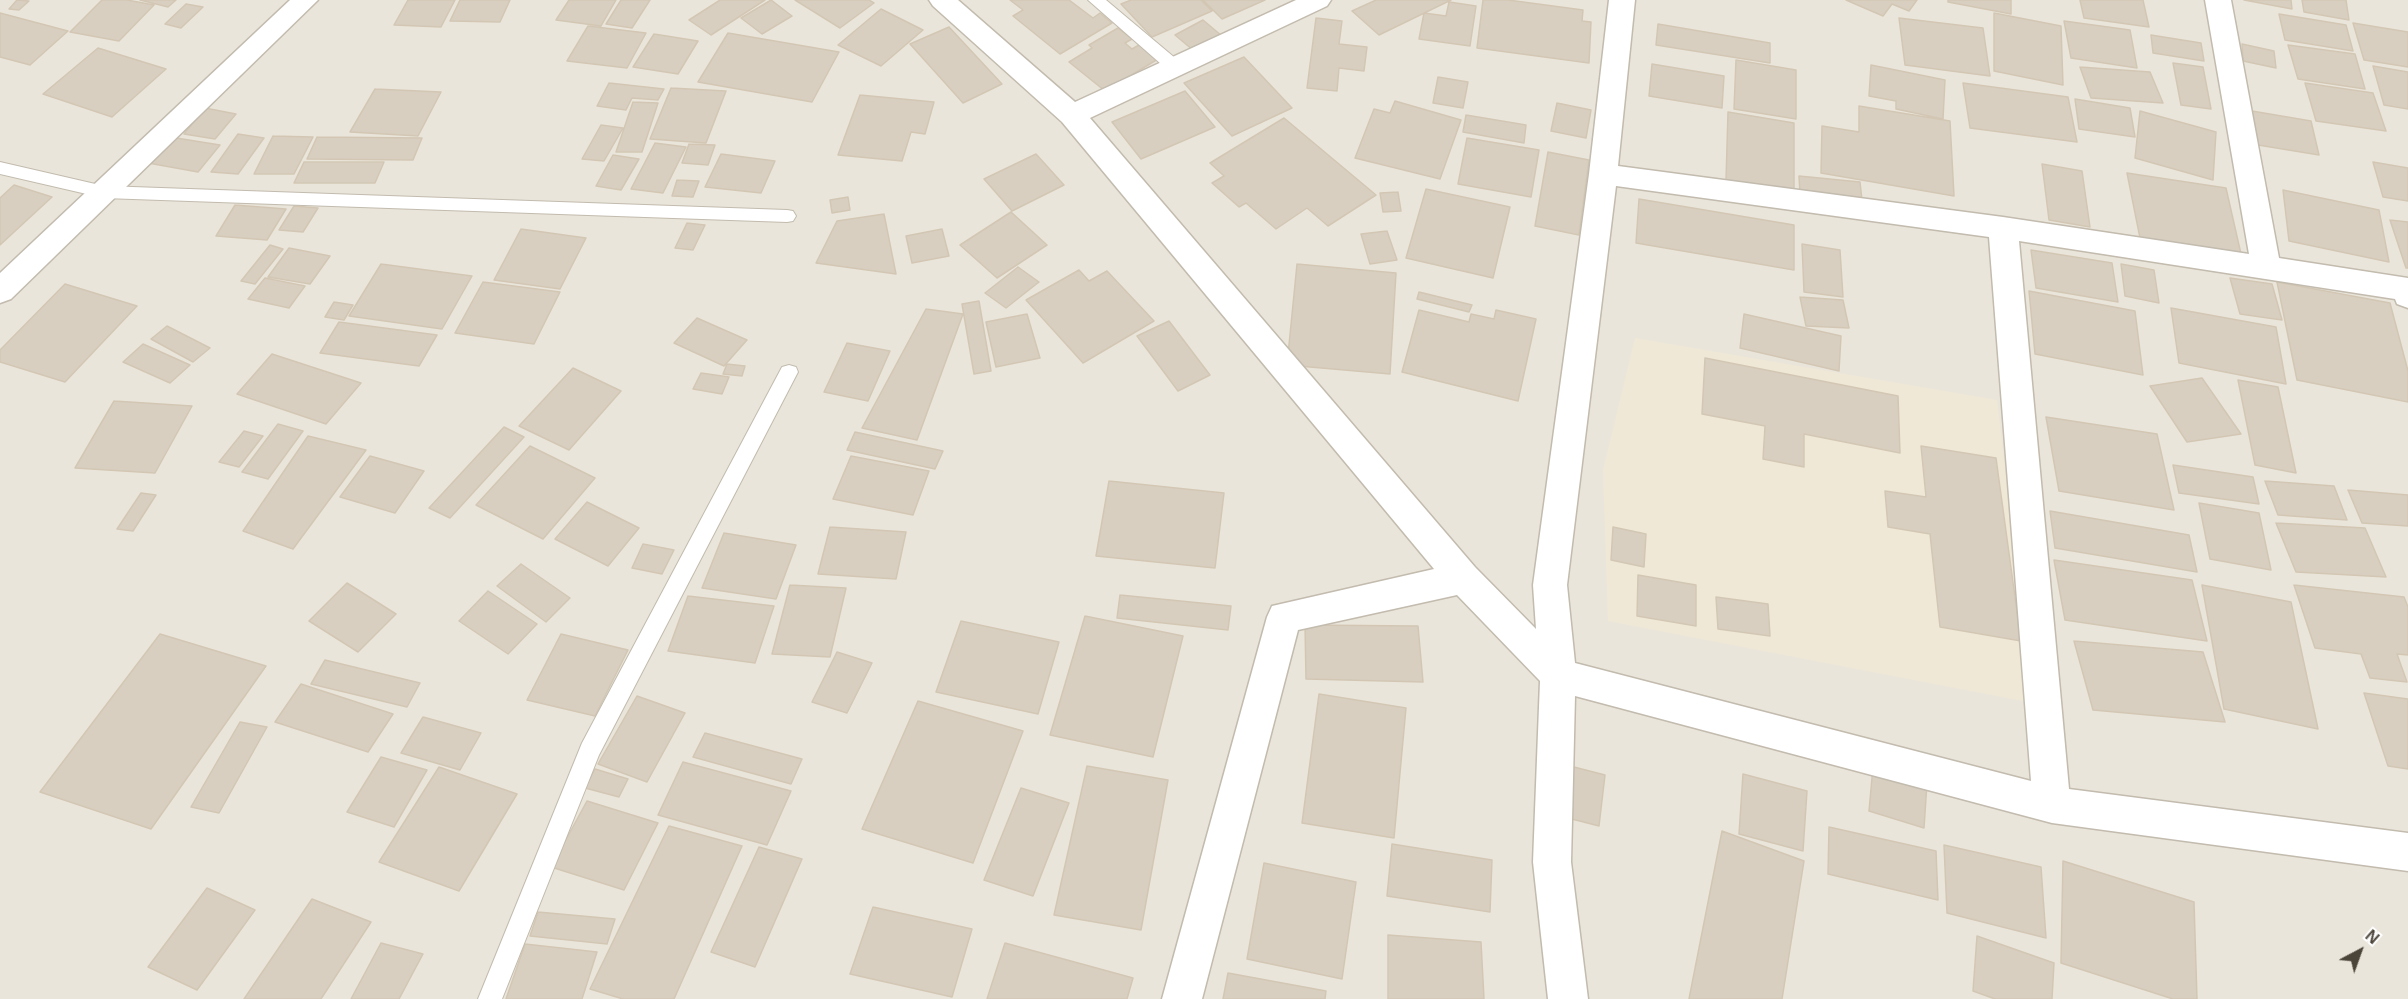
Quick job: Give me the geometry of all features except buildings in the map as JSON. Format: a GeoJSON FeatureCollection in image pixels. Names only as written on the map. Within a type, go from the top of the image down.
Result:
{"type":"FeatureCollection","features":[{"type":"Feature","properties":{"kind":"street"},"geometry":{"type":"LineString","coordinates":[[0,291],[305,0]]}},
{"type":"Feature","properties":{"kind":"street"},"geometry":{"type":"LineString","coordinates":[[942,0],[1072,116],[1463,578],[1558,675],[2052,805],[2408,852]]}},
{"type":"Feature","properties":{"kind":"street"},"geometry":{"type":"LineString","coordinates":[[1072,116],[1318,0]]}},
{"type":"Feature","properties":{"kind":"street"},"geometry":{"type":"LineString","coordinates":[[1568,999],[1552,862],[1558,675],[1550,585],[1604,174],[1622,0]]}},
{"type":"Feature","properties":{"kind":"street"},"geometry":{"type":"LineString","coordinates":[[2218,0],[2266,269]]}},
{"type":"Feature","properties":{"kind":"street"},"geometry":{"type":"LineString","coordinates":[[1604,174],[2003,228],[2405,289],[2408,296]]}},
{"type":"Feature","properties":{"kind":"street"},"geometry":{"type":"LineString","coordinates":[[2003,228],[2052,805]]}},
{"type":"Feature","properties":{"kind":"street"},"geometry":{"type":"LineString","coordinates":[[1182,999],[1284,617],[1463,578]]}},
{"type":"Feature","properties":{"kind":"lane"},"geometry":{"type":"LineString","coordinates":[[1100,3],[1119,0]]}},
{"type":"Feature","properties":{"kind":"lane"},"geometry":{"type":"LineString","coordinates":[[1100,3],[1175,67]]}},
{"type":"Feature","properties":{"kind":"lane"},"geometry":{"type":"LineString","coordinates":[[0,168],[104,192],[788,216]]}},
{"type":"Feature","properties":{"kind":"lane"},"geometry":{"type":"LineString","coordinates":[[490,999],[590,750],[789,372]]}},
{"type":"Feature","properties":{"kind":"shaded area"},"geometry":{"type":"Polygon","coordinates":[[[0,0],[2408,0],[2408,999],[0,999],[0,0]]]}},
{"type":"Feature","properties":{"kind":"shaded area"},"geometry":{"type":"Polygon","coordinates":[[[1635,338],[1997,400],[2033,703],[1608,621],[1603,470],[1635,338]]]}}]}
